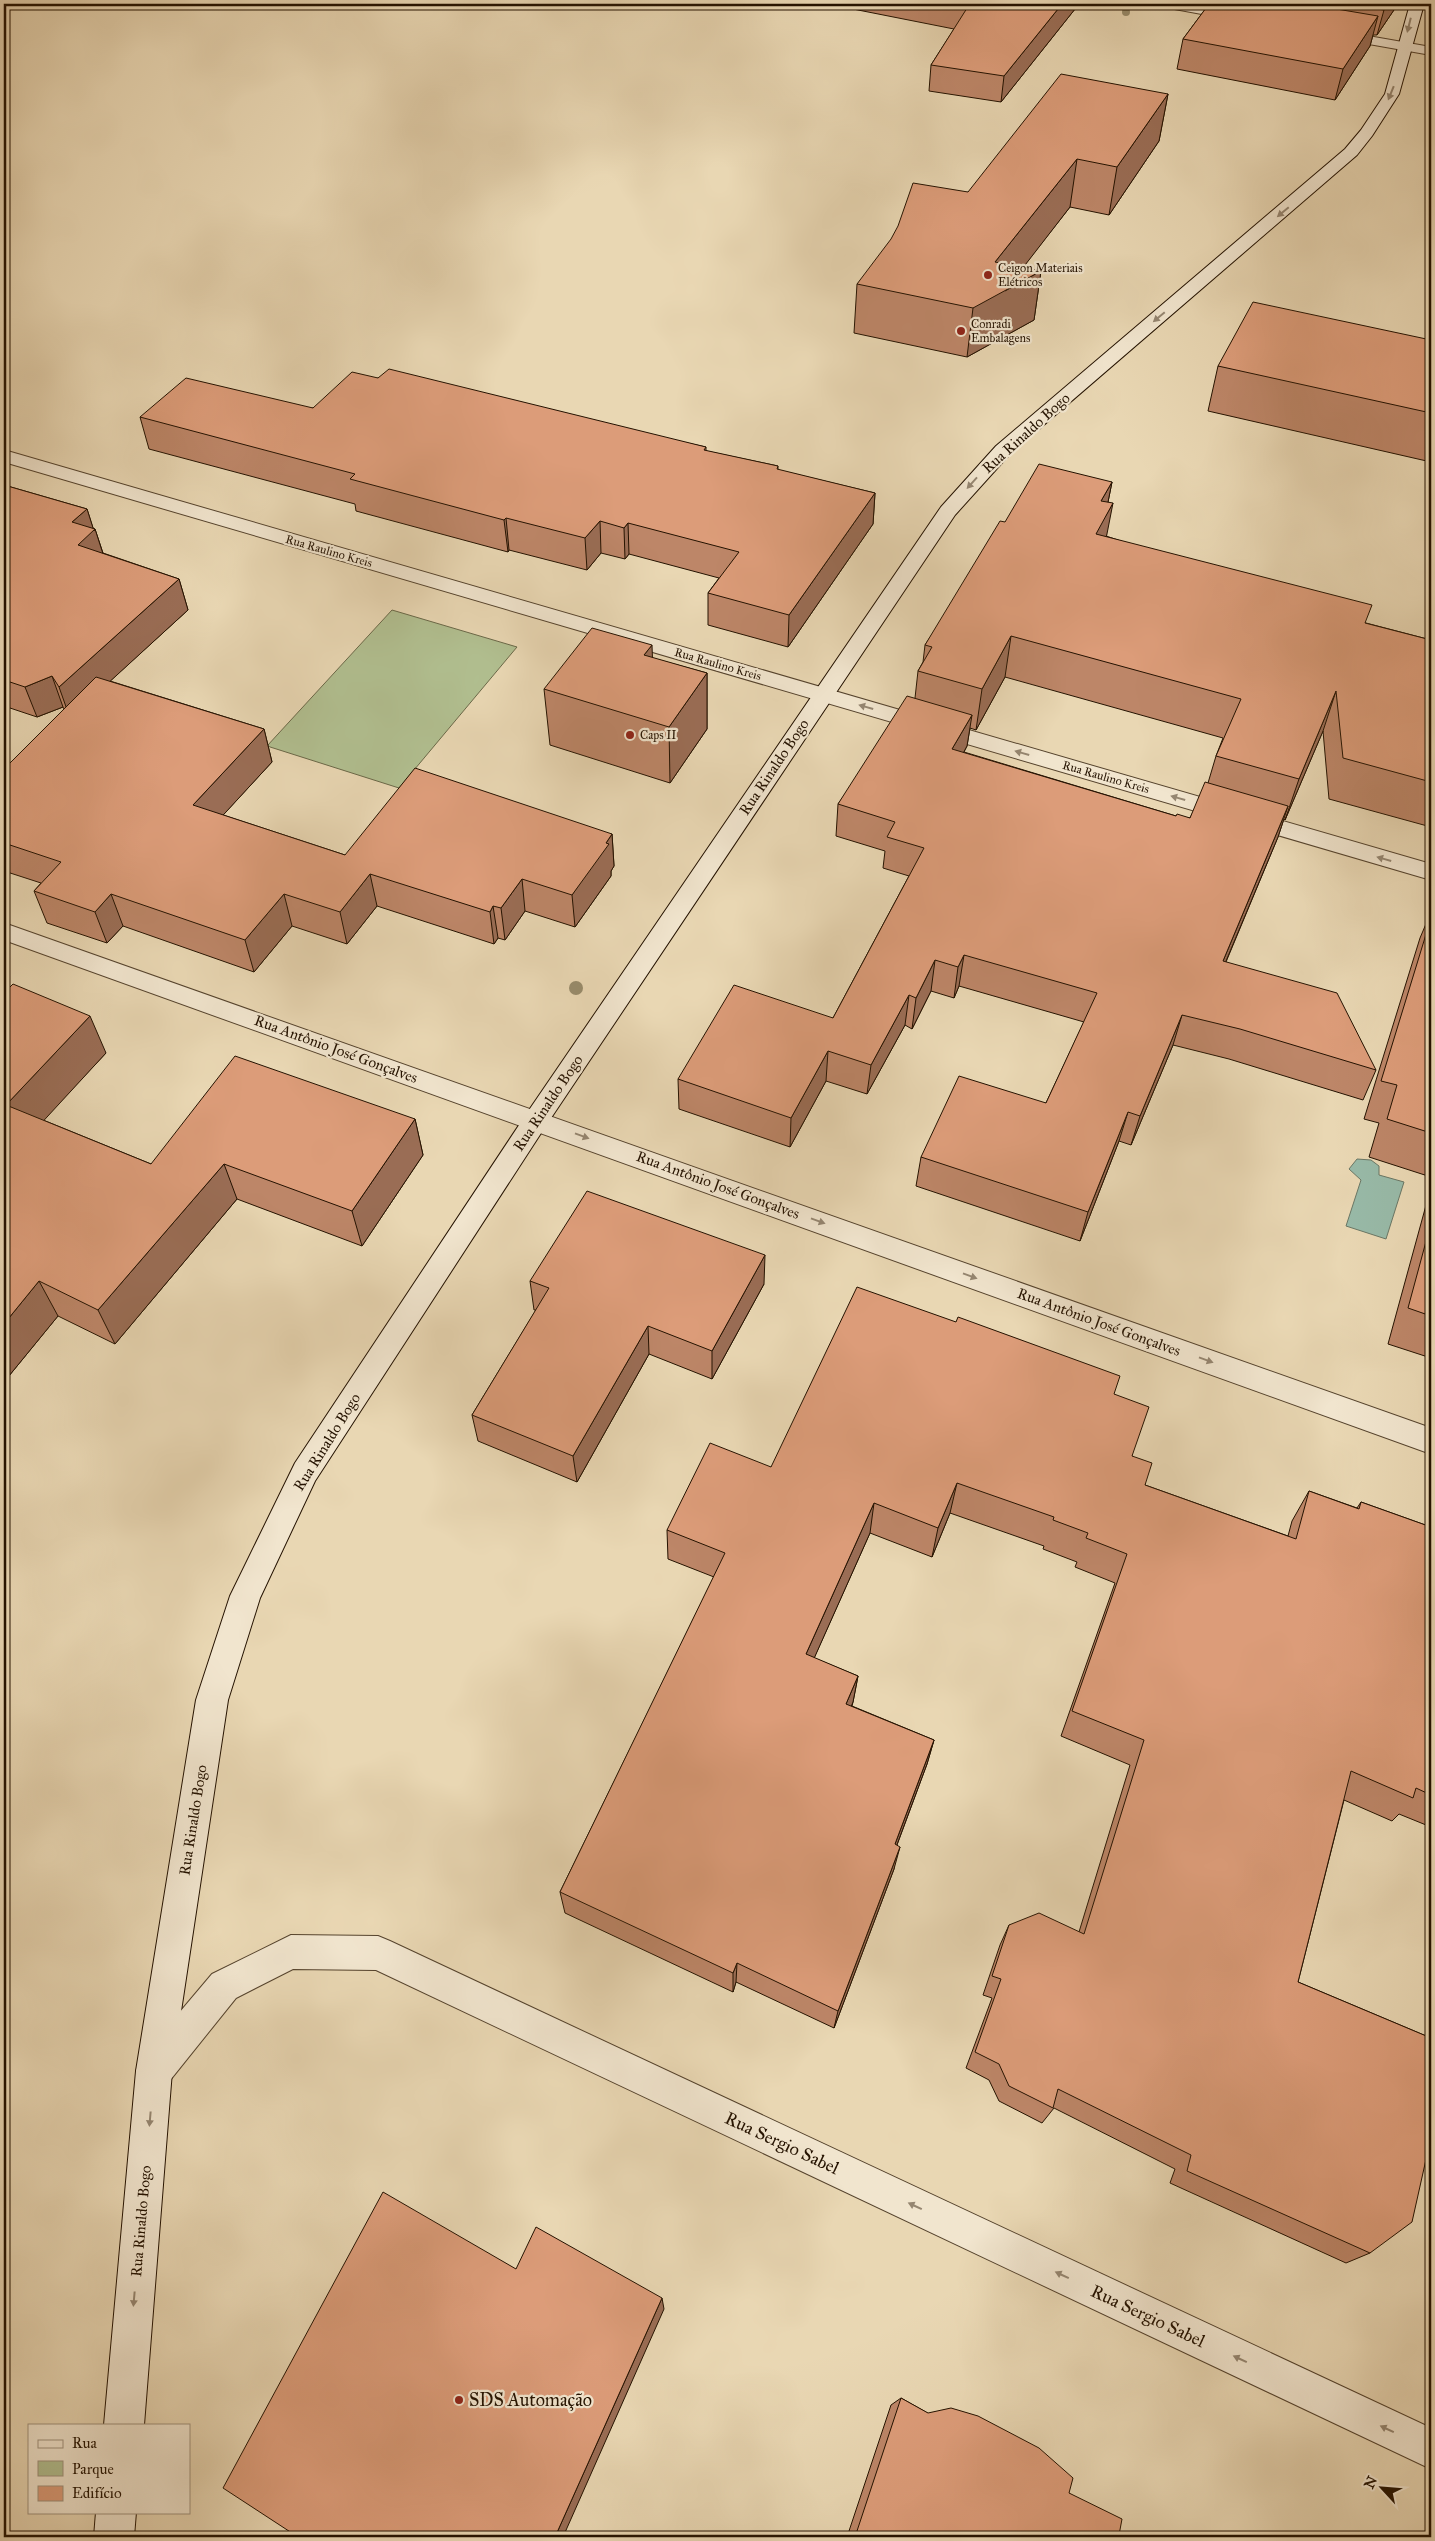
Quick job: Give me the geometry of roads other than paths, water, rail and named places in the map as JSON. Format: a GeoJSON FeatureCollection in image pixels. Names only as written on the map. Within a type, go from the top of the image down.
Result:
{"type":"FeatureCollection","features":[{"type":"Feature","properties":{"kind":"street"},"geometry":{"type":"LineString","coordinates":[[1169,4],[1255,20]]}},
{"type":"Feature","properties":{"kind":"street","name":"Rua Rinaldo Bogo"},"geometry":{"type":"LineString","coordinates":[[124,2424],[154,2071],[212,1700],[245,1596],[305,1472],[536,1120],[948,511],[1003,450],[1352,152],[1367,134],[1392,94],[1416,4]]}},
{"type":"Feature","properties":{"kind":"street"},"geometry":{"type":"LineString","coordinates":[[1322,32],[1431,51]]}},
{"type":"Feature","properties":{"kind":"street","name":"Rua Raulino Kreis"},"geometry":{"type":"LineString","coordinates":[[4,456],[1431,872]]}},
{"type":"Feature","properties":{"kind":"street","name":"Rua Antônio José Gonçalves"},"geometry":{"type":"LineString","coordinates":[[4,931],[1431,1441]]}},
{"type":"Feature","properties":{"kind":"street","name":"Rua Sergio Sabel"},"geometry":{"type":"LineString","coordinates":[[154,2071],[224,1986],[291,1952],[378,1953],[1431,2450]]}},
{"type":"Feature","properties":{"kind":"street"},"geometry":{"type":"LineString","coordinates":[[114,2537],[116,2514]]}},
{"type":"Feature","properties":{"kind":"place","name":"Ceigon Materiais Elétricos"},"geometry":{"type":"Point","coordinates":[988,275]}},
{"type":"Feature","properties":{"kind":"place","name":"Conradi Embalagens"},"geometry":{"type":"Point","coordinates":[961,331]}},
{"type":"Feature","properties":{"kind":"place","name":"Caps II"},"geometry":{"type":"Point","coordinates":[630,735]}},
{"type":"Feature","properties":{"kind":"place","name":"SDS Automação"},"geometry":{"type":"Point","coordinates":[459,2400]}}]}
